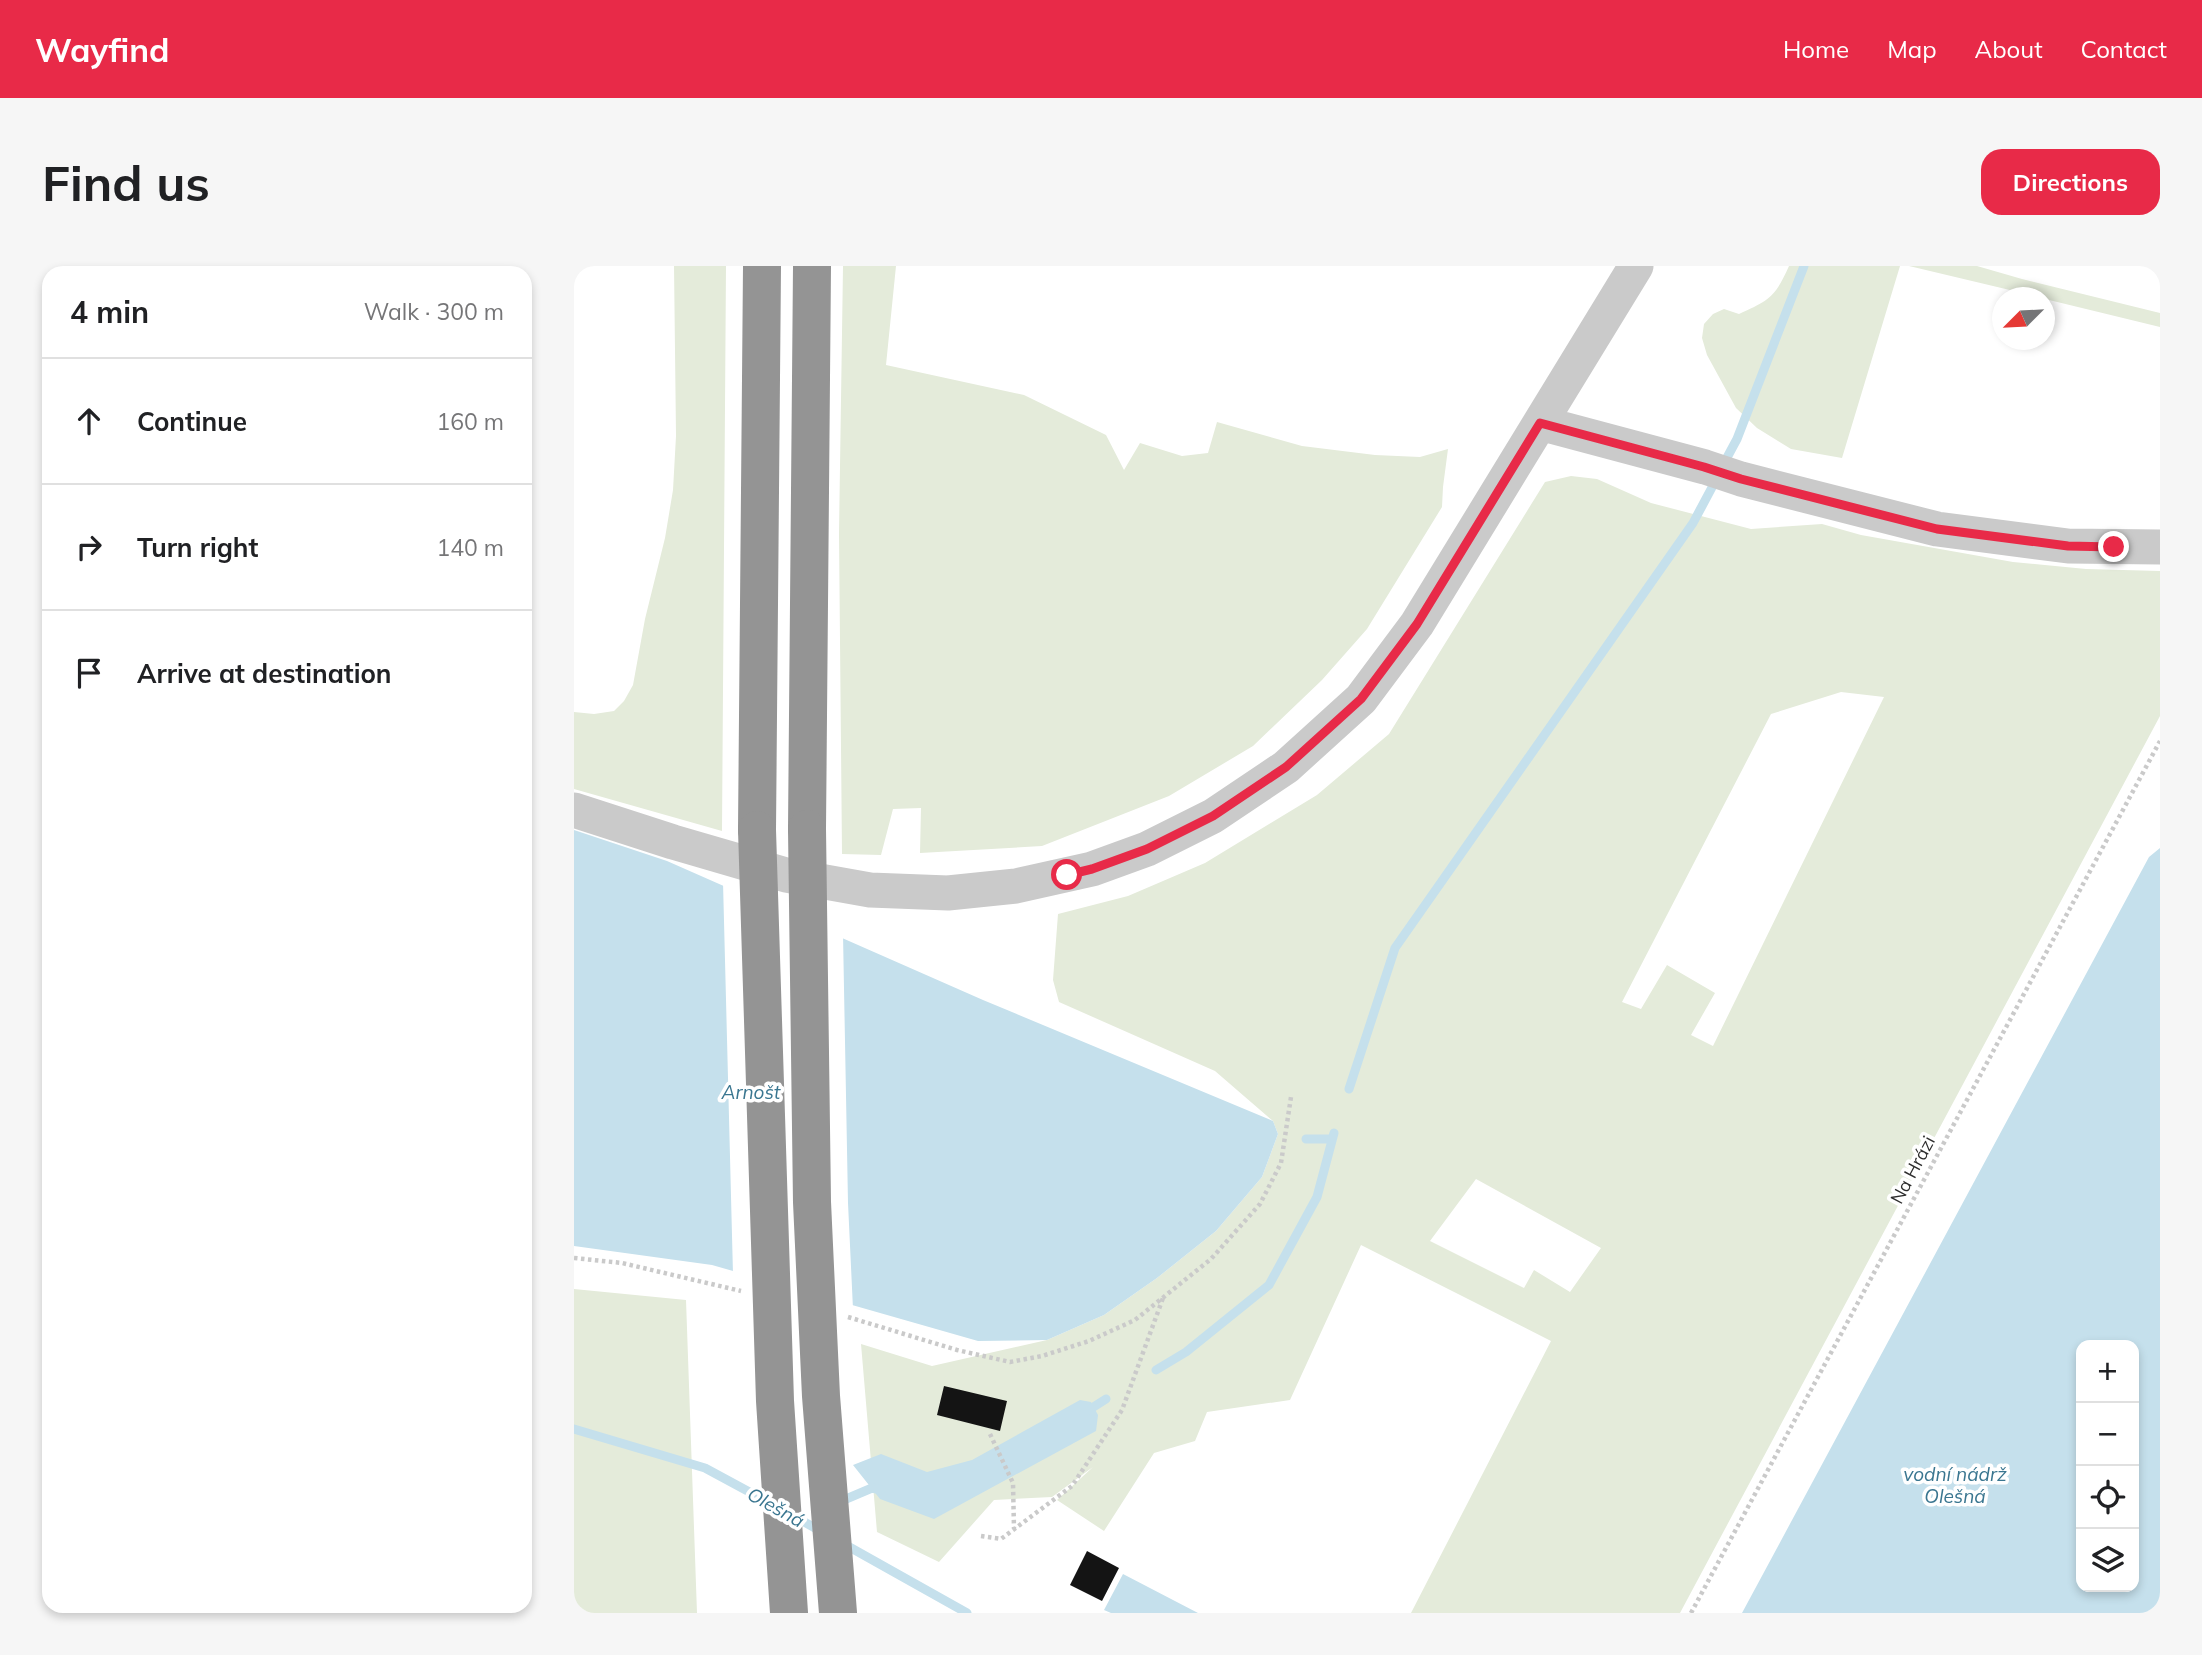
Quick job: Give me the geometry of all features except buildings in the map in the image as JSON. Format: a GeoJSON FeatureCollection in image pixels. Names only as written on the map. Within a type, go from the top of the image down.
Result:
{"type":"FeatureCollection","features":[{"type":"Feature","properties":{"kind":"highway"},"geometry":{"type":"LineString","coordinates":[[762,266],[757,830],[775,1401],[789,1613]]}},
{"type":"Feature","properties":{"kind":"highway"},"geometry":{"type":"LineString","coordinates":[[812,266],[807,829],[812,1202],[821,1396],[838,1613]]}},
{"type":"Feature","properties":{"kind":"street"},"geometry":{"type":"LineString","coordinates":[[574,810],[786,875],[870,890],[948,893],[1016,886],[1092,869],[1147,849],[1213,816],[1286,767],[1361,699],[1417,624],[1636,266]]}},
{"type":"Feature","properties":{"kind":"street"},"geometry":{"type":"LineString","coordinates":[[1540,423],[1741,479],[1937,529],[2068,546],[2160,547]]}},
{"type":"Feature","properties":{"kind":"path","name":"Na Hrázi"},"geometry":{"type":"LineString","coordinates":[[1691,1613],[2160,741]]}},
{"type":"Feature","properties":{"kind":"path"},"geometry":{"type":"LineString","coordinates":[[840,1315],[957,1350],[1010,1362],[1042,1356],[1089,1341],[1135,1320],[1211,1259],[1260,1204],[1281,1163],[1291,1097]]}},
{"type":"Feature","properties":{"kind":"path"},"geometry":{"type":"LineString","coordinates":[[574,1258],[622,1263],[745,1292]]}},
{"type":"Feature","properties":{"kind":"path"},"geometry":{"type":"LineString","coordinates":[[981,1536],[1001,1539],[1072,1486],[1122,1410],[1164,1297]]}},
{"type":"Feature","properties":{"kind":"path"},"geometry":{"type":"LineString","coordinates":[[990,1434],[1013,1483],[1014,1529]]}},
{"type":"Feature","properties":{"kind":"green space"},"geometry":{"type":"Polygon","coordinates":[[[674,266],[726,266],[722,831],[574,789],[574,712],[594,714],[614,711],[624,701],[633,685],[645,619],[665,538],[673,490],[676,436],[674,266]]]}},
{"type":"Feature","properties":{"kind":"green space"},"geometry":{"type":"Polygon","coordinates":[[[843,266],[896,266],[886,365],[1024,395],[1106,435],[1124,470],[1140,443],[1182,456],[1208,453],[1217,422],[1302,446],[1375,455],[1420,457],[1448,449],[1442,507],[1367,629],[1322,680],[1253,746],[1169,796],[1042,846],[920,853],[921,808],[893,809],[881,855],[842,854],[839,534],[843,266]]]}},
{"type":"Feature","properties":{"kind":"green space"},"geometry":{"type":"Polygon","coordinates":[[[1789,266],[1900,266],[1842,458],[1791,449],[1757,428],[1736,408],[1707,355],[1702,338],[1704,324],[1713,314],[1724,309],[1739,314],[1758,305],[1780,285],[1789,266]]]}},
{"type":"Feature","properties":{"kind":"green space"},"geometry":{"type":"Polygon","coordinates":[[[1909,266],[1977,266],[2054,287],[1998,287],[1909,266]]]}},
{"type":"Feature","properties":{"kind":"green space"},"geometry":{"type":"Polygon","coordinates":[[[2055,287],[2160,313],[2160,327],[2055,301],[2055,287]]]}},
{"type":"Feature","properties":{"kind":"green space"},"geometry":{"type":"Polygon","coordinates":[[[1571,476],[1597,479],[1651,503],[1751,529],[1822,524],[1861,535],[2013,562],[2086,569],[2160,571],[2160,716],[1680,1613],[1411,1613],[1551,1341],[1361,1245],[1290,1400],[1207,1412],[1195,1441],[1154,1453],[1104,1531],[1057,1500],[1093,1467],[1052,1497],[994,1500],[939,1562],[877,1532],[861,1344],[932,1366],[1047,1340],[1104,1315],[1157,1278],[1216,1231],[1262,1177],[1278,1134],[1273,1121],[1215,1071],[1059,1002],[1053,980],[1058,914],[1128,896],[1205,863],[1317,795],[1389,734],[1545,482],[1571,476]],[[1841,692],[1771,714],[1622,1002],[1641,1009],[1667,965],[1715,993],[1691,1035],[1713,1046],[1884,697],[1841,692]],[[1476,1179],[1430,1241],[1524,1288],[1534,1270],[1570,1292],[1601,1248],[1476,1179]]]}},
{"type":"Feature","properties":{"kind":"green space"},"geometry":{"type":"Polygon","coordinates":[[[574,1289],[686,1300],[697,1613],[574,1613],[574,1289]]]}},
{"type":"Feature","properties":{"kind":"water","name":"Arnošt"},"geometry":{"type":"Polygon","coordinates":[[[574,830],[667,861],[983,1000],[1273,1121],[1278,1134],[1262,1177],[1216,1231],[1157,1278],[1104,1315],[1047,1340],[978,1341],[712,1265],[574,1246],[574,830]]]}},
{"type":"Feature","properties":{"kind":"water","name":"vodní nádrž Olešná"},"geometry":{"type":"Polygon","coordinates":[[[2160,848],[2160,1613],[1742,1613],[2149,857],[2160,848]]]}},
{"type":"Feature","properties":{"kind":"water"},"geometry":{"type":"Polygon","coordinates":[[[1080,1400],[1091,1402],[1098,1415],[1096,1431],[934,1519],[880,1499],[853,1465],[881,1454],[927,1472],[972,1460],[1080,1400]]]}},
{"type":"Feature","properties":{"kind":"water"},"geometry":{"type":"Polygon","coordinates":[[[1123,1574],[1198,1613],[1111,1613],[1104,1610],[1123,1574]]]}},
{"type":"Feature","properties":{"kind":"pier"},"geometry":{"type":"Polygon","coordinates":[[[723,882],[843,934],[848,1203],[853,1309],[733,1274],[723,882]]]}},
{"type":"Feature","properties":{"kind":"waterway"},"geometry":{"type":"LineString","coordinates":[[1723,465],[1737,439],[1804,266]]}},
{"type":"Feature","properties":{"kind":"waterway"},"geometry":{"type":"LineString","coordinates":[[1349,1089],[1395,948],[1693,523],[1717,478]]}},
{"type":"Feature","properties":{"kind":"waterway"},"geometry":{"type":"LineString","coordinates":[[1156,1370],[1186,1352],[1269,1285],[1317,1197],[1334,1133]]}},
{"type":"Feature","properties":{"kind":"waterway"},"geometry":{"type":"LineString","coordinates":[[1306,1139],[1332,1139]]}},
{"type":"Feature","properties":{"kind":"waterway"},"geometry":{"type":"LineString","coordinates":[[1084,1413],[1106,1399]]}},
{"type":"Feature","properties":{"kind":"waterway","name":"Olešná"},"geometry":{"type":"LineString","coordinates":[[574,1429],[705,1468],[770,1503]]}},
{"type":"Feature","properties":{"kind":"waterway"},"geometry":{"type":"LineString","coordinates":[[839,1502],[872,1488],[881,1490]]}},
{"type":"Feature","properties":{"kind":"waterway","name":"Olešná"},"geometry":{"type":"LineString","coordinates":[[792,1515],[822,1532]]}},
{"type":"Feature","properties":{"kind":"waterway","name":"Olešná"},"geometry":{"type":"LineString","coordinates":[[844,1544],[967,1613]]}},
{"type":"Feature","properties":{"kind":"route"},"geometry":{"type":"LineString","coordinates":[[1067,875],[1147,849],[1213,816],[1286,767],[1361,699],[1417,624],[1540,423],[1741,479],[1937,529],[2068,546],[2114,547]]}}]}
